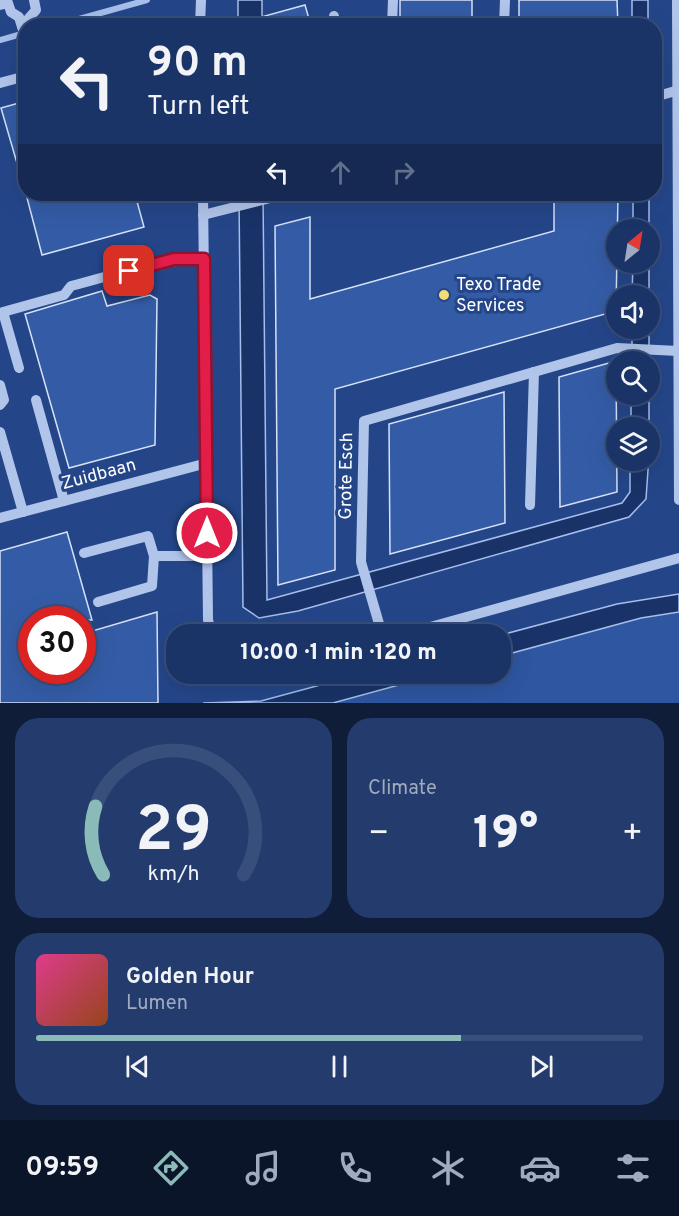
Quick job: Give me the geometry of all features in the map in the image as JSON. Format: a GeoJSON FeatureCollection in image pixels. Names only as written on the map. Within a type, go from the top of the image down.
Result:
{"type":"FeatureCollection","features":[{"type":"Feature","properties":{"kind":"street"},"geometry":{"type":"LineString","coordinates":[[29,18],[36,10],[34,0]]}},
{"type":"Feature","properties":{"kind":"street"},"geometry":{"type":"LineString","coordinates":[[200,18],[201,0]]}},
{"type":"Feature","properties":{"kind":"street"},"geometry":{"type":"LineString","coordinates":[[392,18],[393,0]]}},
{"type":"Feature","properties":{"kind":"street"},"geometry":{"type":"LineString","coordinates":[[504,18],[505,0]]}},
{"type":"Feature","properties":{"kind":"street"},"geometry":{"type":"LineString","coordinates":[[677,0],[679,500]]}},
{"type":"Feature","properties":{"kind":"street"},"geometry":{"type":"LineString","coordinates":[[0,5],[8,3],[11,12],[19,18]]}},
{"type":"Feature","properties":{"kind":"street"},"geometry":{"type":"LineString","coordinates":[[0,83],[18,78]]}},
{"type":"Feature","properties":{"kind":"street"},"geometry":{"type":"LineString","coordinates":[[662,95],[678,91]]}},
{"type":"Feature","properties":{"kind":"street"},"geometry":{"type":"LineString","coordinates":[[203,201],[209,624]]}},
{"type":"Feature","properties":{"kind":"street"},"geometry":{"type":"LineString","coordinates":[[203,215],[256,201]]}},
{"type":"Feature","properties":{"kind":"street"},"geometry":{"type":"LineString","coordinates":[[19,368],[3,312],[64,295],[71,286],[157,263],[174,259],[204,259]]}},
{"type":"Feature","properties":{"kind":"street","name":"Grote Esch"},"geometry":{"type":"LineString","coordinates":[[378,624],[361,562],[364,421],[617,348],[678,351]]}},
{"type":"Feature","properties":{"kind":"street"},"geometry":{"type":"LineString","coordinates":[[530,506],[534,372]]}},
{"type":"Feature","properties":{"kind":"street"},"geometry":{"type":"LineString","coordinates":[[0,385],[4,400],[0,405]]}},
{"type":"Feature","properties":{"kind":"street"},"geometry":{"type":"LineString","coordinates":[[36,400],[64,501]]}},
{"type":"Feature","properties":{"kind":"street"},"geometry":{"type":"LineString","coordinates":[[0,432],[23,512]]}},
{"type":"Feature","properties":{"kind":"street","name":"Zuidbaan"},"geometry":{"type":"LineString","coordinates":[[0,518],[207,463]]}},
{"type":"Feature","properties":{"kind":"street"},"geometry":{"type":"LineString","coordinates":[[84,553],[148,536],[153,556],[152,586],[98,602]]}},
{"type":"Feature","properties":{"kind":"street"},"geometry":{"type":"LineString","coordinates":[[153,556],[208,556]]}},
{"type":"Feature","properties":{"kind":"street"},"geometry":{"type":"LineString","coordinates":[[441,624],[679,558]]}},
{"type":"Feature","properties":{"kind":"shaded area"},"geometry":{"type":"Polygon","coordinates":[[[238,0],[262,0],[262,18],[238,18],[238,0]]]}},
{"type":"Feature","properties":{"kind":"shaded area"},"geometry":{"type":"Polygon","coordinates":[[[632,0],[648,0],[648,18],[632,18],[632,0]]]}},
{"type":"Feature","properties":{"kind":"shaded area"},"geometry":{"type":"Polygon","coordinates":[[[239,201],[263,201],[267,600],[622,503],[630,492],[630,471],[648,471],[646,499],[629,517],[298,611],[259,618],[243,607],[239,201]]]}},
{"type":"Feature","properties":{"kind":"shaded area"},"geometry":{"type":"Polygon","coordinates":[[[633,201],[649,201],[649,219],[633,219],[633,201]]]}},
{"type":"Feature","properties":{"kind":"shaded area"},"geometry":{"type":"Polygon","coordinates":[[[633,273],[649,273],[649,285],[632,285],[633,273]]]}},
{"type":"Feature","properties":{"kind":"shaded area"},"geometry":{"type":"Polygon","coordinates":[[[632,339],[649,339],[649,351],[632,351],[632,339]]]}},
{"type":"Feature","properties":{"kind":"shaded area"},"geometry":{"type":"Polygon","coordinates":[[[631,405],[649,405],[649,417],[631,417],[631,405]]]}},
{"type":"Feature","properties":{"kind":"shaded area"},"geometry":{"type":"Polygon","coordinates":[[[679,594],[679,612],[641,618],[511,653],[511,632],[617,604],[679,594]]]}},
{"type":"Feature","properties":{"kind":"shaded area"},"geometry":{"type":"Polygon","coordinates":[[[679,612],[679,703],[333,703],[402,684],[511,684],[511,653],[641,618],[679,612]]]}},
{"type":"Feature","properties":{"kind":"shaded area"},"geometry":{"type":"Polygon","coordinates":[[[324,684],[402,684],[333,703],[203,703],[261,701],[324,684]]]}},
{"type":"Feature","properties":{"kind":"building"},"geometry":{"type":"Polygon","coordinates":[[[400,0],[472,0],[472,18],[400,18],[400,0]]]}},
{"type":"Feature","properties":{"kind":"building"},"geometry":{"type":"Polygon","coordinates":[[[519,0],[617,0],[618,18],[519,18],[519,0]]]}},
{"type":"Feature","properties":{"kind":"building"},"geometry":{"type":"Polygon","coordinates":[[[305,5],[309,18],[258,18],[305,5]]]}},
{"type":"Feature","properties":{"kind":"building"},"geometry":{"type":"Polygon","coordinates":[[[18,103],[18,167],[1,108],[18,103]]]}},
{"type":"Feature","properties":{"kind":"building"},"geometry":{"type":"Polygon","coordinates":[[[28,201],[137,201],[144,227],[42,255],[28,201]]]}},
{"type":"Feature","properties":{"kind":"building"},"geometry":{"type":"Polygon","coordinates":[[[554,201],[618,201],[618,219],[606,219],[606,273],[617,273],[616,285],[606,285],[606,314],[335,389],[335,570],[278,585],[275,226],[310,217],[310,299],[554,231],[554,201]]]}},
{"type":"Feature","properties":{"kind":"building"},"geometry":{"type":"Polygon","coordinates":[[[102,291],[107,306],[150,295],[157,299],[155,445],[69,468],[25,314],[102,291]]]}},
{"type":"Feature","properties":{"kind":"building"},"geometry":{"type":"Polygon","coordinates":[[[606,364],[606,405],[616,405],[616,417],[606,417],[606,471],[617,471],[617,492],[560,507],[559,377],[606,364]]]}},
{"type":"Feature","properties":{"kind":"building"},"geometry":{"type":"Polygon","coordinates":[[[504,392],[505,523],[390,554],[389,424],[504,392]]]}},
{"type":"Feature","properties":{"kind":"building"},"geometry":{"type":"Polygon","coordinates":[[[67,532],[88,606],[18,606],[18,684],[96,684],[96,630],[157,612],[158,703],[0,703],[0,551],[67,532]]]}},
{"type":"Feature","properties":{"kind":"waterway"},"geometry":{"type":"LineString","coordinates":[[83,18],[147,0]]}},
{"type":"Feature","properties":{"kind":"waterway"},"geometry":{"type":"LineString","coordinates":[[0,40],[18,35]]}},
{"type":"Feature","properties":{"kind":"place","name":"Texo Trade Services"},"geometry":{"type":"Point","coordinates":[444,295]}},
{"type":"Feature","properties":{"kind":"route"},"geometry":{"type":"LineString","coordinates":[[129,271],[174,259],[204,259],[207,533]]}}]}
